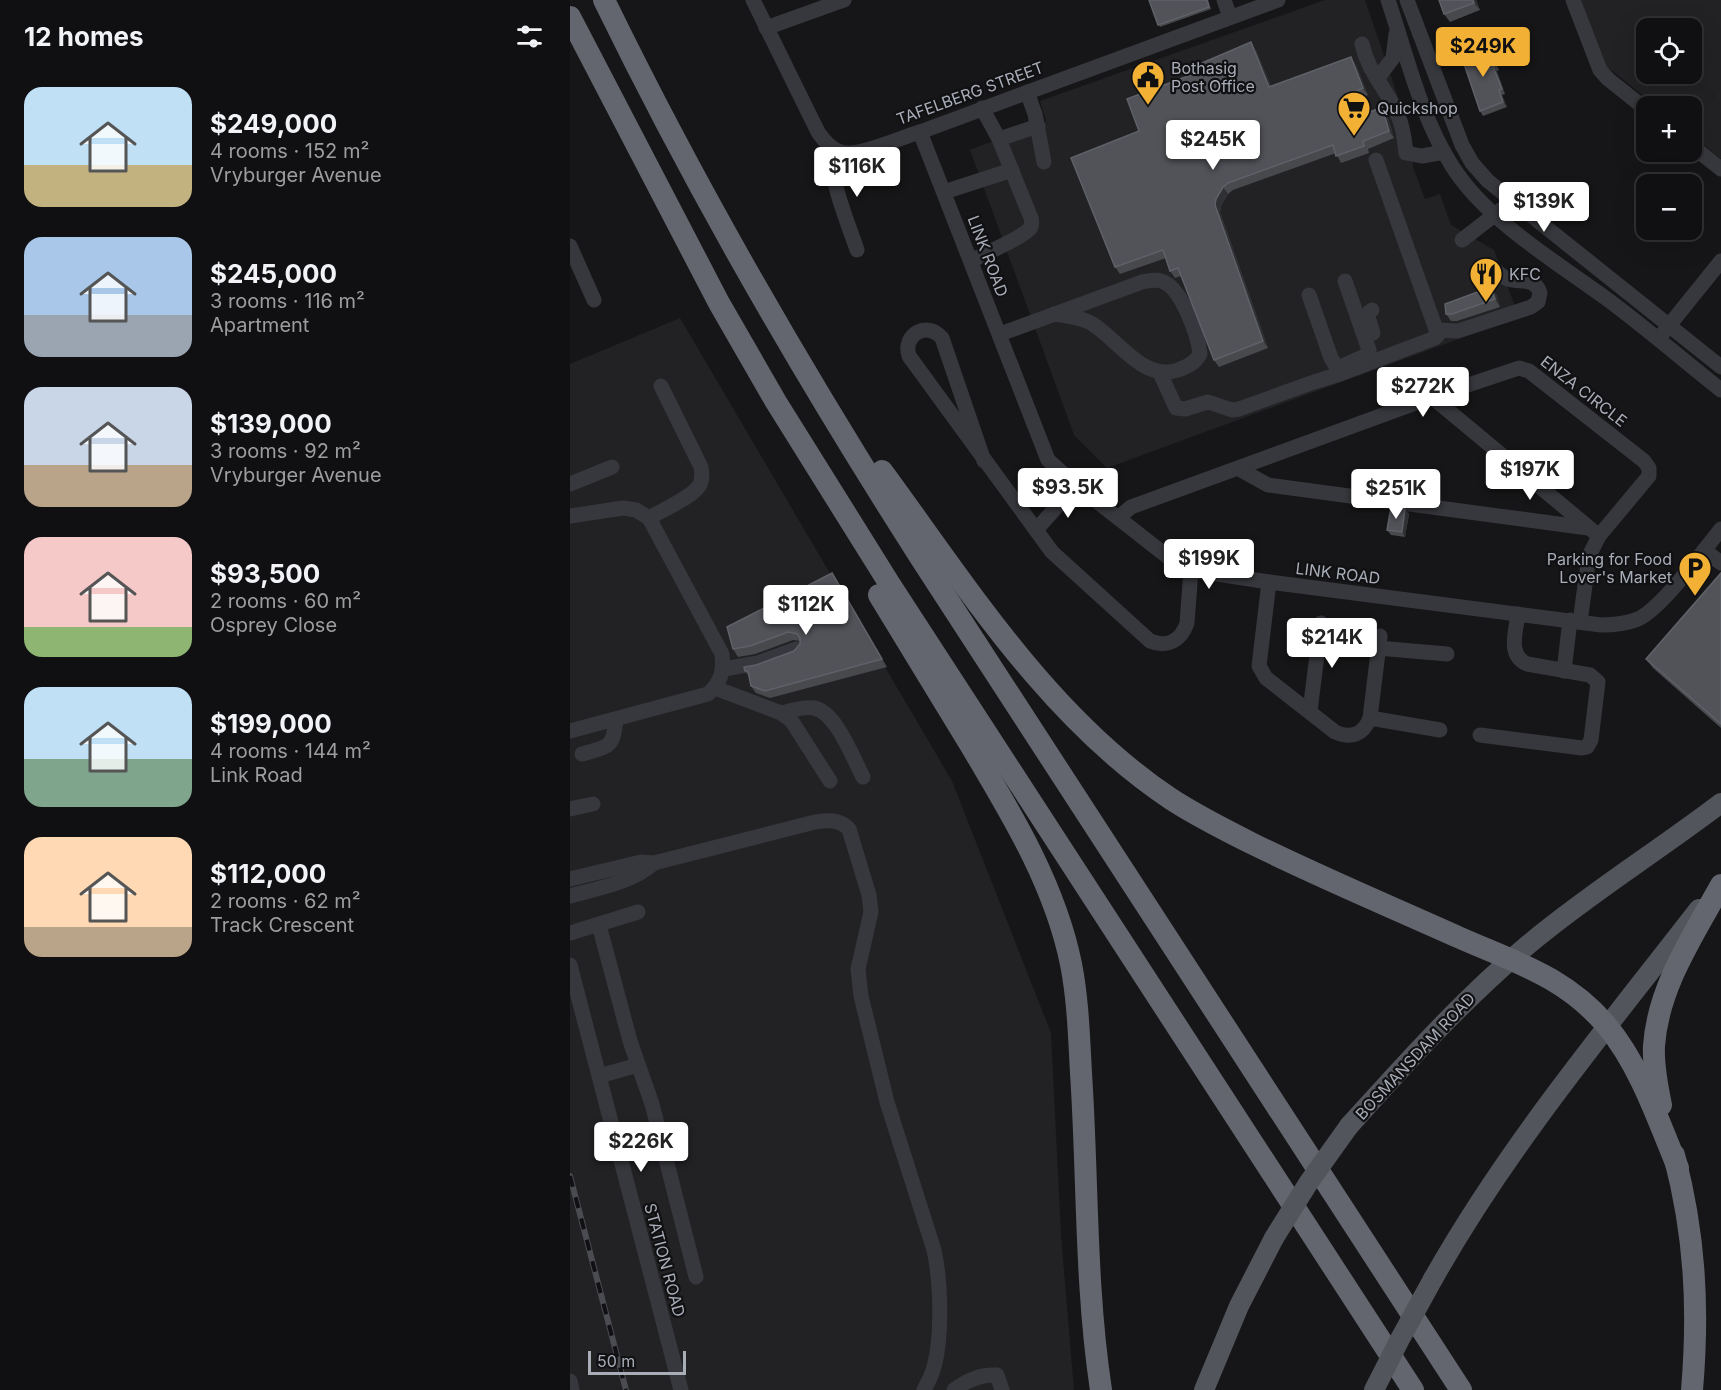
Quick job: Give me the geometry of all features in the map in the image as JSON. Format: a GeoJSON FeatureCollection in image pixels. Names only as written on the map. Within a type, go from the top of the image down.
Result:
{"type":"FeatureCollection","features":[{"type":"Feature","properties":{"kind":"highway"},"geometry":{"type":"LineString","coordinates":[[604,0],[696,178],[830,412],[916,551],[1461,1390]]}},
{"type":"Feature","properties":{"kind":"highway"},"geometry":{"type":"LineString","coordinates":[[570,17],[719,303],[776,402],[889,583],[1413,1390]]}},
{"type":"Feature","properties":{"kind":"highway"},"geometry":{"type":"LineString","coordinates":[[776,402],[781,429],[1002,797],[1031,851],[1055,907],[1071,964],[1078,1020],[1093,1320],[1101,1390]]}},
{"type":"Feature","properties":{"kind":"highway"},"geometry":{"type":"LineString","coordinates":[[830,412],[840,418],[852,431],[996,626],[1036,675],[1070,715],[1120,762],[1172,799],[1226,831],[1331,881],[1512,959],[1540,972],[1569,990],[1608,1027],[1629,1060],[1647,1094],[1678,1168]]}},
{"type":"Feature","properties":{"kind":"highway"},"geometry":{"type":"LineString","coordinates":[[1692,1390],[1696,1295],[1689,1216],[1661,1105],[1655,1071],[1654,1048],[1656,1026],[1668,987],[1687,946],[1721,885]]}},
{"type":"Feature","properties":{"kind":"main road","name":"BOSMANSDAM ROAD"},"geometry":{"type":"LineString","coordinates":[[1204,1390],[1239,1306],[1274,1238],[1309,1182],[1349,1126],[1465,1002],[1512,959],[1566,915],[1721,803]]}},
{"type":"Feature","properties":{"kind":"main road"},"geometry":{"type":"LineString","coordinates":[[1374,1390],[1460,1232],[1499,1173],[1545,1107],[1721,880]]}},
{"type":"Feature","properties":{"kind":"street"},"geometry":{"type":"LineString","coordinates":[[753,0],[818,132],[832,148],[831,162],[834,180],[857,250]]}},
{"type":"Feature","properties":{"kind":"street"},"geometry":{"type":"LineString","coordinates":[[766,28],[844,0]]}},
{"type":"Feature","properties":{"kind":"street"},"geometry":{"type":"LineString","coordinates":[[1224,0],[1230,17]]}},
{"type":"Feature","properties":{"kind":"street","name":"TAFELBERG STREET"},"geometry":{"type":"LineString","coordinates":[[832,148],[847,153],[855,152],[920,132],[1278,0]]}},
{"type":"Feature","properties":{"kind":"street"},"geometry":{"type":"LineString","coordinates":[[1388,0],[1429,124],[1465,184],[1496,215],[1721,390]]}},
{"type":"Feature","properties":{"kind":"street"},"geometry":{"type":"LineString","coordinates":[[1407,0],[1462,145],[1472,163],[1488,181],[1511,200],[1721,367]]}},
{"type":"Feature","properties":{"kind":"street"},"geometry":{"type":"LineString","coordinates":[[1573,0],[1600,70],[1636,101]]}},
{"type":"Feature","properties":{"kind":"street"},"geometry":{"type":"LineString","coordinates":[[1377,79],[1393,58],[1397,27]]}},
{"type":"Feature","properties":{"kind":"street"},"geometry":{"type":"LineString","coordinates":[[1362,44],[1369,67],[1387,93],[1398,115],[1406,153],[1422,156],[1444,152]]}},
{"type":"Feature","properties":{"kind":"street"},"geometry":{"type":"LineString","coordinates":[[1027,92],[1038,126],[1044,162]]}},
{"type":"Feature","properties":{"kind":"street"},"geometry":{"type":"LineString","coordinates":[[971,261],[1020,236],[1032,225],[1012,170],[982,108]]}},
{"type":"Feature","properties":{"kind":"street"},"geometry":{"type":"LineString","coordinates":[[999,140],[1038,126]]}},
{"type":"Feature","properties":{"kind":"street","name":"LINK ROAD"},"geometry":{"type":"LineString","coordinates":[[920,132],[1045,454],[1053,466],[1170,561],[1191,570],[1269,582],[1601,625],[1622,624],[1654,609],[1721,529]]}},
{"type":"Feature","properties":{"kind":"street"},"geometry":{"type":"LineString","coordinates":[[1702,154],[1721,169]]}},
{"type":"Feature","properties":{"kind":"street"},"geometry":{"type":"LineString","coordinates":[[1160,373],[1176,408],[1185,409],[1208,402],[1232,410],[1435,338],[1438,335],[1376,160]]}},
{"type":"Feature","properties":{"kind":"street"},"geometry":{"type":"LineString","coordinates":[[944,192],[1012,170]]}},
{"type":"Feature","properties":{"kind":"street"},"geometry":{"type":"LineString","coordinates":[[1462,240],[1496,215],[1511,200]]}},
{"type":"Feature","properties":{"kind":"street"},"geometry":{"type":"LineString","coordinates":[[570,246],[594,300]]}},
{"type":"Feature","properties":{"kind":"street"},"geometry":{"type":"LineString","coordinates":[[1658,340],[1721,261]]}},
{"type":"Feature","properties":{"kind":"street"},"geometry":{"type":"LineString","coordinates":[[1436,330],[1464,329],[1531,307],[1538,302],[1540,293],[1532,282],[1505,278],[1488,267]]}},
{"type":"Feature","properties":{"kind":"street"},"geometry":{"type":"LineString","coordinates":[[1000,334],[1054,314],[1142,282],[1154,280],[1169,285],[1180,296],[1198,342],[1200,354],[1193,363],[1186,367],[1160,373],[1135,359],[1092,324],[1054,314]]}},
{"type":"Feature","properties":{"kind":"street"},"geometry":{"type":"LineString","coordinates":[[1309,295],[1331,358],[1336,366],[1353,362],[1369,354],[1369,350],[1345,281]]}},
{"type":"Feature","properties":{"kind":"street"},"geometry":{"type":"LineString","coordinates":[[1372,310],[1368,313],[1368,317],[1383,358]]}},
{"type":"Feature","properties":{"kind":"street"},"geometry":{"type":"LineString","coordinates":[[984,461],[942,338],[931,330],[915,334],[907,349],[909,356],[984,461],[1052,552],[1150,641],[1166,644],[1175,640],[1184,630],[1187,623],[1191,570]]}},
{"type":"Feature","properties":{"kind":"street","name":"ENZA CIRCLE"},"geometry":{"type":"LineString","coordinates":[[1118,518],[1131,507],[1432,397],[1512,369],[1524,368],[1644,461],[1649,468],[1649,476],[1594,532]]}},
{"type":"Feature","properties":{"kind":"street"},"geometry":{"type":"LineString","coordinates":[[649,518],[690,494],[699,486],[702,477],[701,467],[661,386]]}},
{"type":"Feature","properties":{"kind":"street"},"geometry":{"type":"LineString","coordinates":[[1432,397],[1594,532]]}},
{"type":"Feature","properties":{"kind":"street"},"geometry":{"type":"LineString","coordinates":[[570,484],[612,466]]}},
{"type":"Feature","properties":{"kind":"street"},"geometry":{"type":"LineString","coordinates":[[1239,468],[1268,485],[1594,532]]}},
{"type":"Feature","properties":{"kind":"street"},"geometry":{"type":"LineString","coordinates":[[1036,530],[1076,485]]}},
{"type":"Feature","properties":{"kind":"street"},"geometry":{"type":"LineString","coordinates":[[570,516],[623,508],[636,510],[649,518],[722,654],[724,669],[721,679],[708,694],[570,731]]}},
{"type":"Feature","properties":{"kind":"street"},"geometry":{"type":"LineString","coordinates":[[1564,671],[1594,532]]}},
{"type":"Feature","properties":{"kind":"street"},"geometry":{"type":"LineString","coordinates":[[1704,550],[1721,563]]}},
{"type":"Feature","properties":{"kind":"street"},"geometry":{"type":"LineString","coordinates":[[1269,582],[1259,666],[1266,678],[1335,732],[1346,736],[1359,733],[1370,718],[1379,642],[1447,654]]}},
{"type":"Feature","properties":{"kind":"street"},"geometry":{"type":"LineString","coordinates":[[1480,735],[1570,748],[1587,747],[1591,740],[1598,682],[1590,675],[1527,664],[1518,659],[1514,651],[1518,614]]}},
{"type":"Feature","properties":{"kind":"street"},"geometry":{"type":"LineString","coordinates":[[1310,711],[1322,623]]}},
{"type":"Feature","properties":{"kind":"street"},"geometry":{"type":"LineString","coordinates":[[724,669],[759,663],[796,649]]}},
{"type":"Feature","properties":{"kind":"street"},"geometry":{"type":"LineString","coordinates":[[715,688],[781,713],[791,720],[831,781]]}},
{"type":"Feature","properties":{"kind":"street"},"geometry":{"type":"LineString","coordinates":[[781,713],[815,708],[826,714],[833,722],[863,777]]}},
{"type":"Feature","properties":{"kind":"street"},"geometry":{"type":"LineString","coordinates":[[1370,718],[1440,730]]}},
{"type":"Feature","properties":{"kind":"street"},"geometry":{"type":"LineString","coordinates":[[582,754],[603,748],[611,743],[614,738],[616,719]]}},
{"type":"Feature","properties":{"kind":"street"},"geometry":{"type":"LineString","coordinates":[[570,809],[593,804]]}},
{"type":"Feature","properties":{"kind":"street"},"geometry":{"type":"LineString","coordinates":[[570,879],[641,862],[654,863],[815,822],[837,821],[849,829],[869,895],[871,912],[858,969],[861,996],[887,1102],[938,1268],[938,1342],[932,1373],[924,1390]]}},
{"type":"Feature","properties":{"kind":"street"},"geometry":{"type":"LineString","coordinates":[[570,896],[621,882],[644,872],[654,863]]}},
{"type":"Feature","properties":{"kind":"street"},"geometry":{"type":"LineString","coordinates":[[570,933],[638,912]]}},
{"type":"Feature","properties":{"kind":"street"},"geometry":{"type":"LineString","coordinates":[[599,925],[638,1065],[652,1104],[696,1277]]}},
{"type":"Feature","properties":{"kind":"street","name":"STATION ROAD"},"geometry":{"type":"LineString","coordinates":[[570,965],[681,1390]]}},
{"type":"Feature","properties":{"kind":"street"},"geometry":{"type":"LineString","coordinates":[[599,1076],[638,1065]]}},
{"type":"Feature","properties":{"kind":"street"},"geometry":{"type":"LineString","coordinates":[[954,1390],[966,1380],[988,1375],[997,1376],[1002,1390]]}},
{"type":"Feature","properties":{"kind":"street"},"geometry":{"type":"LineString","coordinates":[[570,1381],[573,1390]]}},
{"type":"Feature","properties":{"kind":"shaded area"},"geometry":{"type":"Polygon","coordinates":[[[1325,0],[1365,0],[1412,138],[1413,167],[1425,199],[1440,194],[1451,225],[1494,250],[1519,317],[1107,468],[1074,435],[970,150],[1046,121],[1040,101],[1325,0]]]}},
{"type":"Feature","properties":{"kind":"shaded area"},"geometry":{"type":"Polygon","coordinates":[[[1581,0],[1721,0],[1721,159],[1702,143],[1702,96],[1644,96],[1605,65],[1581,0]]]}},
{"type":"Feature","properties":{"kind":"shaded area"},"geometry":{"type":"Polygon","coordinates":[[[680,318],[952,781],[1051,1033],[1061,1235],[1074,1390],[570,1390],[570,364],[680,318]]]}},
{"type":"Feature","properties":{"kind":"building"},"geometry":{"type":"Polygon","coordinates":[[[1149,0],[1207,0],[1209,7],[1158,25],[1149,0]]]}},
{"type":"Feature","properties":{"kind":"building"},"geometry":{"type":"Polygon","coordinates":[[[1439,0],[1473,0],[1474,3],[1444,14],[1439,0]]]}},
{"type":"Feature","properties":{"kind":"building"},"geometry":{"type":"Polygon","coordinates":[[[1251,42],[1269,87],[1351,57],[1363,88],[1344,97],[1353,119],[1382,107],[1389,131],[1363,141],[1364,146],[1336,156],[1333,145],[1228,183],[1223,187],[1215,205],[1263,341],[1214,360],[1178,268],[1170,271],[1163,250],[1115,267],[1071,158],[1139,131],[1127,99],[1204,70],[1202,63],[1251,42]]]}},
{"type":"Feature","properties":{"kind":"building"},"geometry":{"type":"Polygon","coordinates":[[[1474,47],[1477,56],[1491,52],[1496,65],[1493,66],[1502,89],[1499,90],[1503,102],[1480,111],[1460,52],[1474,47]]]}},
{"type":"Feature","properties":{"kind":"building"},"geometry":{"type":"Polygon","coordinates":[[[1491,287],[1495,299],[1446,314],[1445,304],[1491,287]]]}},
{"type":"Feature","properties":{"kind":"building"},"geometry":{"type":"Polygon","coordinates":[[[1391,507],[1405,509],[1402,532],[1387,530],[1391,507]]]}},
{"type":"Feature","properties":{"kind":"building"},"geometry":{"type":"Polygon","coordinates":[[[832,573],[882,659],[765,691],[751,686],[748,671],[745,671],[744,667],[794,651],[800,644],[800,638],[797,634],[788,632],[750,646],[733,649],[727,627],[832,573]]]}},
{"type":"Feature","properties":{"kind":"building"},"geometry":{"type":"Polygon","coordinates":[[[1721,573],[1721,724],[1646,659],[1721,573]]]}},
{"type":"Feature","properties":{"kind":"railway"},"geometry":{"type":"LineString","coordinates":[[570,1176],[626,1390]]}},
{"type":"Feature","properties":{"kind":"place","name":"Bothasig Post Office"},"geometry":{"type":"Point","coordinates":[1148,106]}},
{"type":"Feature","properties":{"kind":"place","name":"Quickshop"},"geometry":{"type":"Point","coordinates":[1354,137]}},
{"type":"Feature","properties":{"kind":"place","name":"KFC"},"geometry":{"type":"Point","coordinates":[1486,303]}},
{"type":"Feature","properties":{"kind":"place","name":"Parking for Food Lover's Market"},"geometry":{"type":"Point","coordinates":[1695,597]}}]}
